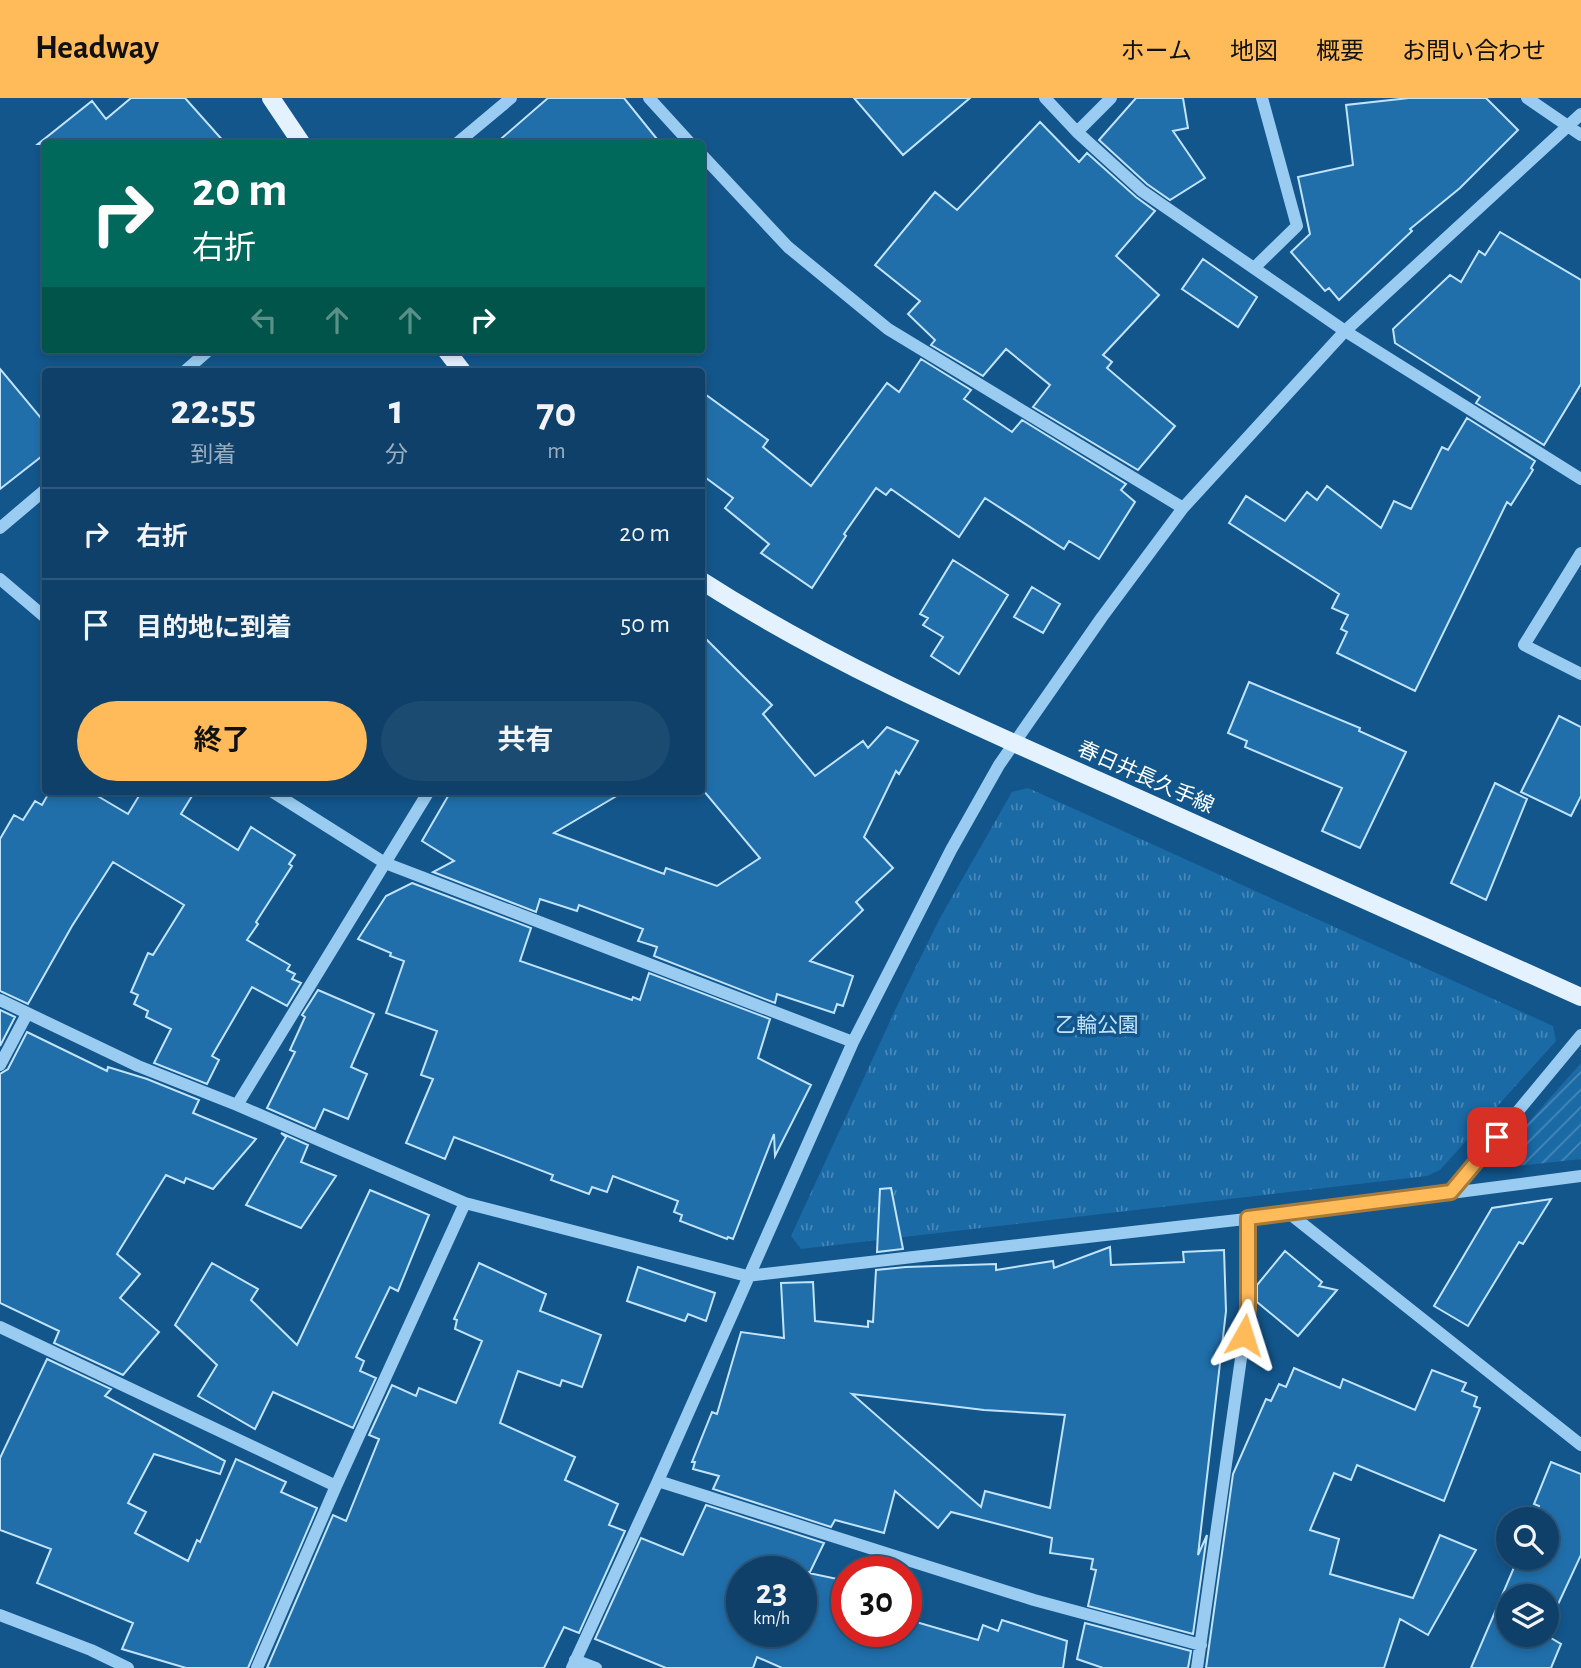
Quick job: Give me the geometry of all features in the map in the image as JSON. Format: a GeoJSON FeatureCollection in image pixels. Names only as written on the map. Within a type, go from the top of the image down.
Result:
{"type":"FeatureCollection","features":[{"type":"Feature","properties":{"kind":"main road"},"geometry":{"type":"LineString","coordinates":[[271,98],[299,140]]}},
{"type":"Feature","properties":{"kind":"main road"},"geometry":{"type":"LineString","coordinates":[[449,354],[461,368]]}},
{"type":"Feature","properties":{"kind":"main road","name":"春日井長久手線"},"geometry":{"type":"LineString","coordinates":[[705,583],[813,647],[1015,744],[1581,997]]}},
{"type":"Feature","properties":{"kind":"street"},"geometry":{"type":"LineString","coordinates":[[461,140],[511,98]]}},
{"type":"Feature","properties":{"kind":"street"},"geometry":{"type":"LineString","coordinates":[[649,98],[687,140]]}},
{"type":"Feature","properties":{"kind":"street"},"geometry":{"type":"LineString","coordinates":[[1045,98],[1077,132],[1142,191],[1345,331],[1581,479]]}},
{"type":"Feature","properties":{"kind":"street"},"geometry":{"type":"LineString","coordinates":[[1077,132],[1111,98]]}},
{"type":"Feature","properties":{"kind":"street"},"geometry":{"type":"LineString","coordinates":[[1254,268],[1297,226],[1262,98]]}},
{"type":"Feature","properties":{"kind":"street"},"geometry":{"type":"LineString","coordinates":[[1527,98],[1581,135]]}},
{"type":"Feature","properties":{"kind":"street"},"geometry":{"type":"LineString","coordinates":[[596,1668],[573,1664],[658,1481],[853,1042],[951,849],[999,765],[1102,617],[1183,508],[1345,331],[1581,114]]}},
{"type":"Feature","properties":{"kind":"street"},"geometry":{"type":"LineString","coordinates":[[705,158],[788,247],[888,329],[1183,508]]}},
{"type":"Feature","properties":{"kind":"street"},"geometry":{"type":"LineString","coordinates":[[188,368],[204,354]]}},
{"type":"Feature","properties":{"kind":"street"},"geometry":{"type":"LineString","coordinates":[[0,528],[42,492]]}},
{"type":"Feature","properties":{"kind":"street"},"geometry":{"type":"LineString","coordinates":[[1581,554],[1524,645],[1581,674]]}},
{"type":"Feature","properties":{"kind":"street"},"geometry":{"type":"LineString","coordinates":[[0,579],[42,615]]}},
{"type":"Feature","properties":{"kind":"street"},"geometry":{"type":"LineString","coordinates":[[277,795],[385,863],[853,1042]]}},
{"type":"Feature","properties":{"kind":"street"},"geometry":{"type":"LineString","coordinates":[[237,1105],[427,795]]}},
{"type":"Feature","properties":{"kind":"street"},"geometry":{"type":"LineString","coordinates":[[0,999],[138,1066],[237,1105],[465,1203],[747,1276],[1290,1214],[1581,1176]]}},
{"type":"Feature","properties":{"kind":"street"},"geometry":{"type":"LineString","coordinates":[[0,1065],[27,1014]]}},
{"type":"Feature","properties":{"kind":"street"},"geometry":{"type":"LineString","coordinates":[[1451,1192],[1581,1035]]}},
{"type":"Feature","properties":{"kind":"street"},"geometry":{"type":"LineString","coordinates":[[257,1668],[336,1486],[465,1203]]}},
{"type":"Feature","properties":{"kind":"street"},"geometry":{"type":"LineString","coordinates":[[1290,1214],[1581,1445]]}},
{"type":"Feature","properties":{"kind":"street"},"geometry":{"type":"LineString","coordinates":[[1197,1668],[1248,1309],[1248,1218]]}},
{"type":"Feature","properties":{"kind":"street"},"geometry":{"type":"LineString","coordinates":[[0,1327],[336,1486]]}},
{"type":"Feature","properties":{"kind":"street"},"geometry":{"type":"LineString","coordinates":[[658,1481],[1034,1600],[1200,1645]]}},
{"type":"Feature","properties":{"kind":"street"},"geometry":{"type":"LineString","coordinates":[[0,1615],[91,1650],[128,1668]]}},
{"type":"Feature","properties":{"kind":"green space","name":"乙輪公園"},"geometry":{"type":"Polygon","coordinates":[[[1028,788],[1553,1026],[1556,1041],[1440,1170],[1427,1176],[801,1249],[791,1236],[904,991],[940,918],[1012,792],[1028,788]]]}},
{"type":"Feature","properties":{"kind":"green space"},"geometry":{"type":"Polygon","coordinates":[[[1581,1063],[1581,1159],[1508,1167],[1501,1153],[1581,1063]]]}},
{"type":"Feature","properties":{"kind":"building"},"geometry":{"type":"Polygon","coordinates":[[[131,98],[185,98],[222,140],[43,140],[92,101],[106,119],[131,98]]]}},
{"type":"Feature","properties":{"kind":"building"},"geometry":{"type":"Polygon","coordinates":[[[548,98],[624,98],[658,140],[500,140],[548,98]]]}},
{"type":"Feature","properties":{"kind":"building"},"geometry":{"type":"Polygon","coordinates":[[[854,98],[970,98],[903,155],[854,98]]]}},
{"type":"Feature","properties":{"kind":"building"},"geometry":{"type":"Polygon","coordinates":[[[1136,98],[1183,98],[1188,128],[1173,131],[1205,178],[1170,200],[1147,184],[1099,140],[1136,98]]]}},
{"type":"Feature","properties":{"kind":"building"},"geometry":{"type":"Polygon","coordinates":[[[1409,98],[1486,98],[1518,130],[1460,188],[1410,229],[1412,231],[1339,300],[1329,288],[1325,291],[1291,252],[1310,234],[1298,177],[1353,165],[1346,105],[1409,98]]]}},
{"type":"Feature","properties":{"kind":"building"},"geometry":{"type":"Polygon","coordinates":[[[1040,122],[1079,162],[1087,153],[1155,211],[1116,256],[1159,295],[1103,355],[1112,362],[1107,368],[1175,426],[1138,470],[1033,407],[1050,385],[1006,349],[983,376],[931,345],[935,340],[908,314],[920,301],[875,265],[935,192],[957,210],[1040,122]]]}},
{"type":"Feature","properties":{"kind":"building"},"geometry":{"type":"Polygon","coordinates":[[[1500,232],[1581,280],[1581,384],[1544,445],[1476,403],[1480,397],[1395,343],[1393,329],[1450,275],[1461,282],[1479,251],[1485,255],[1500,232]]]}},
{"type":"Feature","properties":{"kind":"building"},"geometry":{"type":"Polygon","coordinates":[[[1203,259],[1257,297],[1238,327],[1182,289],[1203,259]]]}},
{"type":"Feature","properties":{"kind":"building"},"geometry":{"type":"Polygon","coordinates":[[[921,359],[971,390],[964,399],[1012,432],[1022,420],[1126,484],[1121,490],[1135,502],[1099,559],[1069,541],[1064,549],[985,498],[959,537],[891,489],[886,495],[876,488],[844,534],[846,536],[812,588],[761,553],[769,544],[725,508],[733,498],[705,477],[705,394],[768,440],[763,447],[811,486],[887,383],[899,392],[921,359]]]}},
{"type":"Feature","properties":{"kind":"building"},"geometry":{"type":"Polygon","coordinates":[[[0,369],[42,419],[42,456],[0,489],[0,369]]]}},
{"type":"Feature","properties":{"kind":"building"},"geometry":{"type":"Polygon","coordinates":[[[1467,418],[1535,461],[1531,468],[1533,470],[1511,505],[1507,502],[1415,691],[1337,653],[1347,632],[1341,629],[1348,615],[1332,608],[1339,594],[1229,523],[1246,496],[1285,521],[1307,492],[1317,500],[1327,486],[1381,528],[1394,501],[1411,509],[1442,447],[1448,450],[1467,418]]]}},
{"type":"Feature","properties":{"kind":"building"},"geometry":{"type":"Polygon","coordinates":[[[953,560],[1008,595],[959,674],[931,656],[943,637],[923,625],[928,618],[920,614],[953,560]]]}},
{"type":"Feature","properties":{"kind":"building"},"geometry":{"type":"Polygon","coordinates":[[[1032,587],[1060,604],[1043,633],[1014,617],[1032,587]]]}},
{"type":"Feature","properties":{"kind":"building"},"geometry":{"type":"Polygon","coordinates":[[[705,638],[772,705],[763,714],[815,776],[863,741],[868,748],[887,727],[918,741],[899,774],[896,771],[864,837],[893,868],[856,902],[863,910],[810,961],[853,976],[843,1006],[837,1004],[834,1013],[777,994],[775,1003],[654,956],[657,947],[638,941],[643,929],[579,905],[577,911],[540,899],[536,912],[433,872],[454,861],[422,841],[449,795],[618,795],[554,833],[664,874],[666,868],[717,886],[760,858],[705,793],[705,638]]]}},
{"type":"Feature","properties":{"kind":"building"},"geometry":{"type":"Polygon","coordinates":[[[1249,682],[1360,728],[1359,731],[1406,752],[1360,848],[1322,831],[1342,788],[1245,747],[1247,741],[1228,733],[1249,682]]]}},
{"type":"Feature","properties":{"kind":"building"},"geometry":{"type":"Polygon","coordinates":[[[1559,716],[1581,727],[1581,796],[1571,816],[1521,792],[1559,716]]]}},
{"type":"Feature","properties":{"kind":"building"},"geometry":{"type":"Polygon","coordinates":[[[1495,783],[1527,799],[1486,900],[1451,883],[1495,783]]]}},
{"type":"Feature","properties":{"kind":"building"},"geometry":{"type":"Polygon","coordinates":[[[48,795],[96,795],[128,814],[140,795],[193,795],[181,814],[238,850],[251,827],[295,855],[289,864],[292,866],[247,940],[290,965],[287,970],[295,974],[292,979],[301,983],[287,1006],[252,987],[212,1056],[219,1060],[207,1084],[154,1063],[171,1029],[146,1017],[148,1011],[134,1004],[138,995],[131,992],[148,953],[153,955],[184,905],[113,862],[72,926],[28,1004],[0,991],[0,839],[14,815],[23,820],[35,801],[42,805],[48,795]]]}},
{"type":"Feature","properties":{"kind":"building"},"geometry":{"type":"Polygon","coordinates":[[[412,883],[531,928],[520,961],[632,1000],[633,997],[640,1000],[649,973],[770,1019],[758,1058],[811,1085],[775,1156],[774,1134],[733,1239],[680,1221],[682,1215],[674,1212],[678,1201],[613,1176],[607,1192],[592,1187],[589,1194],[551,1180],[553,1175],[454,1137],[445,1159],[406,1143],[433,1079],[421,1075],[437,1031],[386,1013],[404,961],[358,939],[386,896],[412,883]]]}},
{"type":"Feature","properties":{"kind":"building"},"geometry":{"type":"Polygon","coordinates":[[[318,990],[374,1014],[351,1067],[367,1074],[348,1119],[324,1109],[315,1129],[267,1108],[295,1052],[290,1050],[305,1017],[302,1015],[318,990]]]}},
{"type":"Feature","properties":{"kind":"building"},"geometry":{"type":"Polygon","coordinates":[[[0,1010],[15,1017],[0,1046],[0,1010]]]}},
{"type":"Feature","properties":{"kind":"building"},"geometry":{"type":"Polygon","coordinates":[[[27,1032],[107,1071],[108,1067],[147,1079],[199,1100],[193,1113],[256,1139],[213,1189],[186,1178],[184,1183],[166,1175],[117,1254],[140,1274],[120,1298],[159,1332],[123,1375],[54,1343],[59,1331],[0,1303],[0,1074],[8,1069],[27,1032]]]}},
{"type":"Feature","properties":{"kind":"building"},"geometry":{"type":"Polygon","coordinates":[[[281,1133],[308,1145],[301,1162],[336,1176],[301,1228],[246,1205],[286,1137],[281,1133]]]}},
{"type":"Feature","properties":{"kind":"building"},"geometry":{"type":"Polygon","coordinates":[[[891,1188],[903,1249],[877,1252],[880,1189],[891,1188]]]}},
{"type":"Feature","properties":{"kind":"building"},"geometry":{"type":"Polygon","coordinates":[[[370,1190],[429,1215],[398,1291],[390,1287],[356,1357],[364,1361],[360,1371],[376,1378],[353,1428],[273,1392],[255,1429],[198,1396],[217,1365],[175,1325],[212,1263],[258,1289],[251,1300],[297,1345],[370,1190]]]}},
{"type":"Feature","properties":{"kind":"building"},"geometry":{"type":"Polygon","coordinates":[[[1551,1199],[1523,1244],[1519,1242],[1468,1326],[1434,1306],[1492,1208],[1551,1199]]]}},
{"type":"Feature","properties":{"kind":"building"},"geometry":{"type":"Polygon","coordinates":[[[1110,1247],[1111,1265],[1184,1262],[1183,1252],[1224,1250],[1226,1311],[1198,1555],[1207,1535],[1193,1634],[1088,1606],[1096,1570],[1091,1569],[1093,1559],[1050,1553],[1052,1538],[951,1512],[938,1528],[895,1491],[884,1533],[835,1520],[831,1527],[713,1489],[719,1476],[693,1469],[695,1462],[692,1462],[712,1412],[717,1414],[741,1332],[784,1338],[781,1283],[813,1282],[815,1321],[868,1327],[868,1321],[873,1322],[876,1270],[996,1264],[996,1270],[1053,1261],[1054,1268],[1110,1247]],[[852,1394],[981,1507],[985,1491],[1050,1508],[1065,1415],[984,1410],[852,1394]]]}},
{"type":"Feature","properties":{"kind":"building"},"geometry":{"type":"Polygon","coordinates":[[[1285,1251],[1322,1282],[1319,1286],[1337,1290],[1298,1336],[1257,1302],[1257,1285],[1285,1251]]]}},
{"type":"Feature","properties":{"kind":"building"},"geometry":{"type":"Polygon","coordinates":[[[479,1263],[546,1294],[540,1311],[601,1335],[582,1387],[562,1380],[560,1386],[518,1371],[500,1423],[575,1457],[565,1480],[618,1504],[609,1525],[625,1531],[579,1633],[564,1627],[544,1668],[267,1668],[333,1515],[346,1521],[379,1439],[369,1435],[392,1385],[416,1396],[419,1388],[456,1403],[482,1341],[455,1329],[457,1320],[454,1319],[479,1263]]]}},
{"type":"Feature","properties":{"kind":"building"},"geometry":{"type":"Polygon","coordinates":[[[638,1267],[715,1293],[706,1321],[688,1314],[685,1321],[627,1301],[638,1267]]]}},
{"type":"Feature","properties":{"kind":"building"},"geometry":{"type":"Polygon","coordinates":[[[47,1359],[111,1389],[105,1396],[225,1461],[220,1474],[154,1454],[128,1503],[146,1512],[135,1533],[188,1561],[197,1540],[200,1542],[236,1459],[286,1482],[281,1492],[317,1508],[248,1668],[186,1668],[122,1649],[133,1623],[37,1583],[51,1549],[0,1530],[0,1458],[47,1359]]]}},
{"type":"Feature","properties":{"kind":"building"},"geometry":{"type":"Polygon","coordinates":[[[1294,1368],[1340,1388],[1343,1379],[1415,1410],[1432,1370],[1466,1383],[1462,1391],[1477,1397],[1474,1406],[1480,1408],[1444,1501],[1357,1465],[1351,1480],[1334,1473],[1310,1530],[1339,1539],[1330,1574],[1413,1598],[1440,1535],[1476,1550],[1428,1635],[1400,1619],[1384,1668],[1206,1668],[1233,1474],[1266,1399],[1271,1401],[1279,1384],[1286,1387],[1294,1368]]]}},
{"type":"Feature","properties":{"kind":"building"},"geometry":{"type":"Polygon","coordinates":[[[1551,1462],[1581,1474],[1581,1555],[1559,1602],[1559,1584],[1507,1584],[1513,1570],[1559,1570],[1559,1507],[1539,1507],[1534,1504],[1551,1462]]]}},
{"type":"Feature","properties":{"kind":"building"},"geometry":{"type":"Polygon","coordinates":[[[706,1505],[824,1543],[817,1558],[726,1556],[726,1647],[817,1647],[817,1575],[831,1578],[831,1647],[922,1647],[922,1624],[978,1640],[983,1625],[998,1631],[1002,1620],[1067,1641],[1063,1668],[782,1668],[757,1657],[753,1668],[666,1668],[595,1639],[641,1538],[683,1555],[706,1505]]]}},
{"type":"Feature","properties":{"kind":"building"},"geometry":{"type":"Polygon","coordinates":[[[1496,1609],[1496,1647],[1559,1647],[1559,1643],[1561,1644],[1551,1668],[1471,1668],[1496,1609]]]}},
{"type":"Feature","properties":{"kind":"building"},"geometry":{"type":"Polygon","coordinates":[[[1085,1623],[1191,1651],[1188,1668],[1103,1668],[1077,1659],[1085,1623]]]}},
{"type":"Feature","properties":{"kind":"route"},"geometry":{"type":"LineString","coordinates":[[1244,1335],[1248,1309],[1248,1218],[1451,1192],[1497,1137]]}}]}
